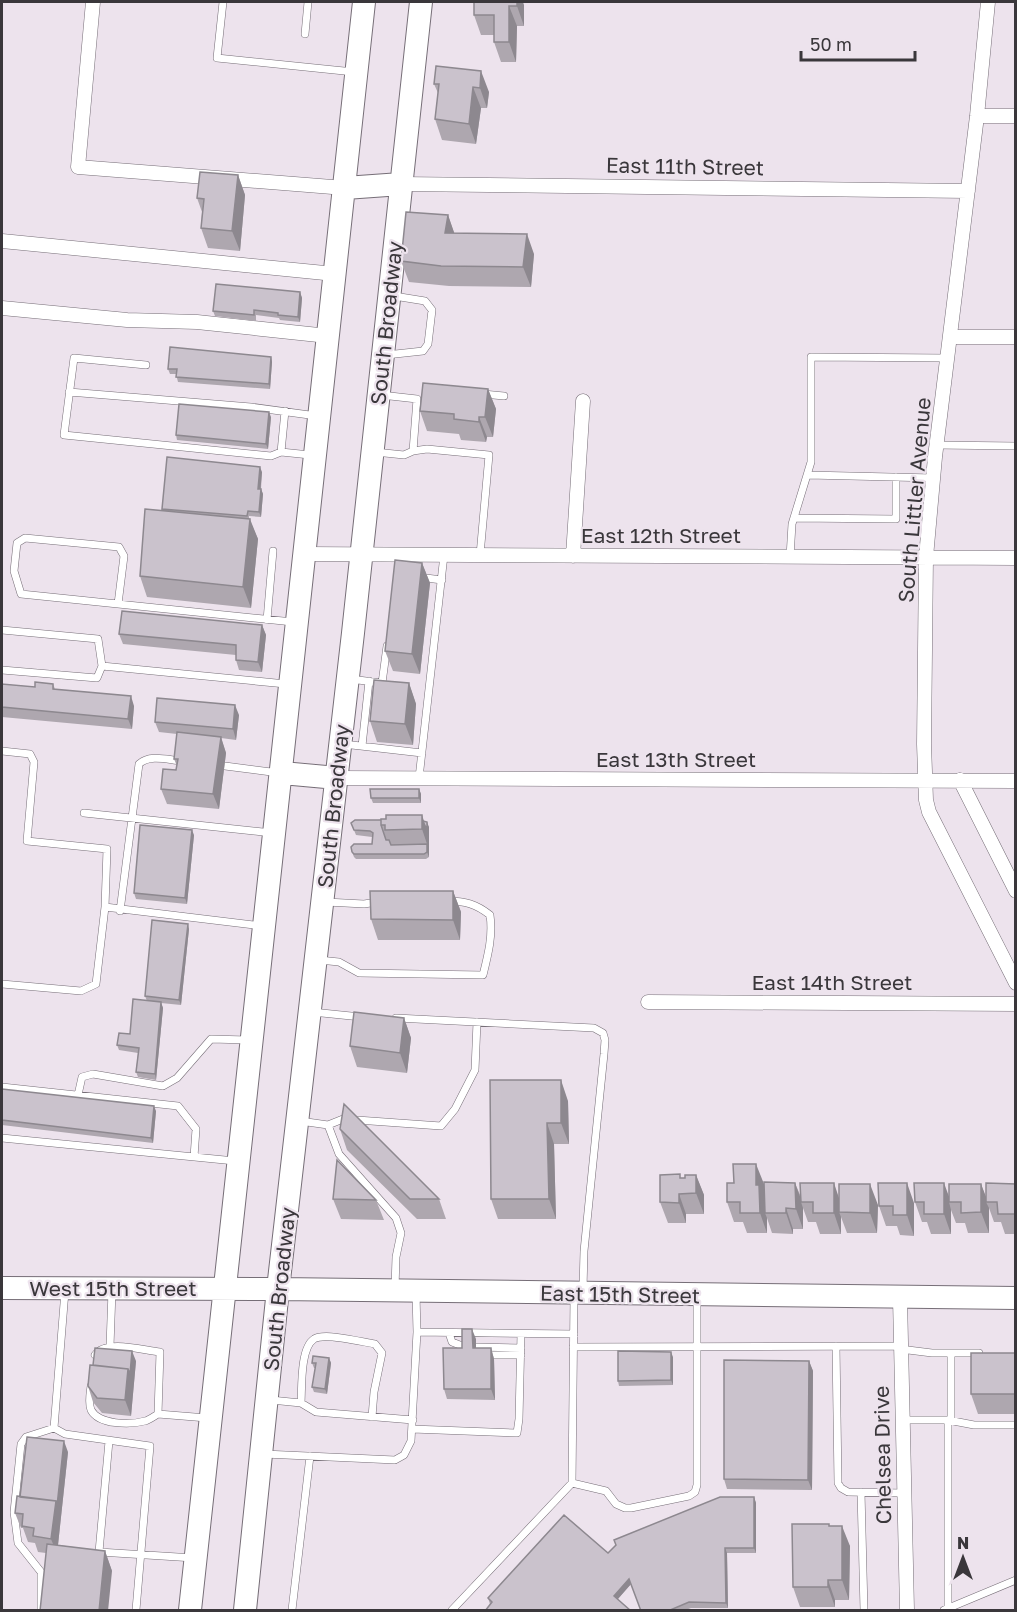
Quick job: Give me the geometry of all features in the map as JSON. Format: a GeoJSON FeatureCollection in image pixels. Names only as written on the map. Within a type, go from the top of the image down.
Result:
{"type":"FeatureCollection","features":[{"type":"Feature","properties":{"kind":"main road"},"geometry":{"type":"LineString","coordinates":[[190,1611],[292,685],[364,2]]}},
{"type":"Feature","properties":{"kind":"main road","name":"South Broadway"},"geometry":{"type":"LineString","coordinates":[[245,1611],[278,1289],[337,777],[351,745],[358,680],[362,555],[421,2]]}},
{"type":"Feature","properties":{"kind":"main road"},"geometry":{"type":"LineString","coordinates":[[345,188],[401,184]]}},
{"type":"Feature","properties":{"kind":"main road"},"geometry":{"type":"LineString","coordinates":[[282,773],[337,777]]}},
{"type":"Feature","properties":{"kind":"main road","name":"West 15th Street"},"geometry":{"type":"LineString","coordinates":[[2,1288],[225,1289]]}},
{"type":"Feature","properties":{"kind":"main road","name":"East 15th Street"},"geometry":{"type":"LineString","coordinates":[[225,1289],[1016,1298]]}},
{"type":"Feature","properties":{"kind":"street"},"geometry":{"type":"LineString","coordinates":[[93,2],[78,167],[345,188]]}},
{"type":"Feature","properties":{"kind":"street","name":"South Littler Avenue"},"geometry":{"type":"LineString","coordinates":[[988,2],[977,116],[937,445],[927,558],[924,744],[929,812],[1016,982]]}},
{"type":"Feature","properties":{"kind":"street"},"geometry":{"type":"LineString","coordinates":[[977,116],[1016,116]]}},
{"type":"Feature","properties":{"kind":"street","name":"East 11th Street"},"geometry":{"type":"LineString","coordinates":[[401,184],[968,191]]}},
{"type":"Feature","properties":{"kind":"street"},"geometry":{"type":"LineString","coordinates":[[2,241],[335,274]]}},
{"type":"Feature","properties":{"kind":"street"},"geometry":{"type":"LineString","coordinates":[[2,308],[127,320],[197,322],[328,336]]}},
{"type":"Feature","properties":{"kind":"street"},"geometry":{"type":"LineString","coordinates":[[951,337],[1016,337]]}},
{"type":"Feature","properties":{"kind":"street"},"geometry":{"type":"LineString","coordinates":[[573,556],[583,401]]}},
{"type":"Feature","properties":{"kind":"street","name":"East 12th Street"},"geometry":{"type":"LineString","coordinates":[[305,554],[1016,558]]}},
{"type":"Feature","properties":{"kind":"street","name":"East 13th Street"},"geometry":{"type":"LineString","coordinates":[[337,777],[1016,780]]}},
{"type":"Feature","properties":{"kind":"street"},"geometry":{"type":"LineString","coordinates":[[960,780],[1016,891]]}},
{"type":"Feature","properties":{"kind":"street","name":"East 14th Street"},"geometry":{"type":"LineString","coordinates":[[648,1002],[1016,1004]]}},
{"type":"Feature","properties":{"kind":"street","name":"Chelsea Drive"},"geometry":{"type":"LineString","coordinates":[[900,1298],[907,1611]]}},
{"type":"Feature","properties":{"kind":"lane"},"geometry":{"type":"LineString","coordinates":[[223,2],[217,58],[357,73]]}},
{"type":"Feature","properties":{"kind":"lane"},"geometry":{"type":"LineString","coordinates":[[305,34],[308,2]]}},
{"type":"Feature","properties":{"kind":"lane"},"geometry":{"type":"LineString","coordinates":[[383,355],[423,351],[429,344],[432,310],[425,301],[390,295]]}},
{"type":"Feature","properties":{"kind":"lane"},"geometry":{"type":"LineString","coordinates":[[790,557],[794,518],[811,462],[811,357],[948,358]]}},
{"type":"Feature","properties":{"kind":"lane"},"geometry":{"type":"LineString","coordinates":[[146,365],[74,358],[64,435],[248,455],[271,456],[281,452],[316,455]]}},
{"type":"Feature","properties":{"kind":"lane"},"geometry":{"type":"LineString","coordinates":[[69,392],[320,416]]}},
{"type":"Feature","properties":{"kind":"lane"},"geometry":{"type":"LineString","coordinates":[[472,393],[504,396]]}},
{"type":"Feature","properties":{"kind":"lane"},"geometry":{"type":"LineString","coordinates":[[379,395],[420,397],[413,451]]}},
{"type":"Feature","properties":{"kind":"lane"},"geometry":{"type":"LineString","coordinates":[[281,452],[285,411]]}},
{"type":"Feature","properties":{"kind":"lane"},"geometry":{"type":"LineString","coordinates":[[937,445],[1016,446]]}},
{"type":"Feature","properties":{"kind":"lane"},"geometry":{"type":"LineString","coordinates":[[373,452],[404,455],[427,449],[489,455],[480,555]]}},
{"type":"Feature","properties":{"kind":"lane"},"geometry":{"type":"LineString","coordinates":[[808,475],[934,478]]}},
{"type":"Feature","properties":{"kind":"lane"},"geometry":{"type":"LineString","coordinates":[[794,518],[896,519],[896,477]]}},
{"type":"Feature","properties":{"kind":"lane"},"geometry":{"type":"LineString","coordinates":[[118,604],[124,556],[118,547],[25,538],[17,543],[14,571],[21,594],[298,623]]}},
{"type":"Feature","properties":{"kind":"lane"},"geometry":{"type":"LineString","coordinates":[[267,620],[273,551]]}},
{"type":"Feature","properties":{"kind":"lane"},"geometry":{"type":"LineString","coordinates":[[419,778],[444,555]]}},
{"type":"Feature","properties":{"kind":"lane"},"geometry":{"type":"LineString","coordinates":[[406,576],[442,580]]}},
{"type":"Feature","properties":{"kind":"lane"},"geometry":{"type":"LineString","coordinates":[[2,630],[98,639],[102,666],[98,678],[2,670]]}},
{"type":"Feature","properties":{"kind":"lane"},"geometry":{"type":"LineString","coordinates":[[358,680],[382,683],[388,640]]}},
{"type":"Feature","properties":{"kind":"lane"},"geometry":{"type":"LineString","coordinates":[[102,666],[292,685]]}},
{"type":"Feature","properties":{"kind":"lane"},"geometry":{"type":"LineString","coordinates":[[351,745],[422,753]]}},
{"type":"Feature","properties":{"kind":"lane"},"geometry":{"type":"LineString","coordinates":[[2,751],[30,754],[34,762],[27,841],[107,849],[105,908],[96,984],[81,991],[2,984]]}},
{"type":"Feature","properties":{"kind":"lane"},"geometry":{"type":"LineString","coordinates":[[120,911],[139,764],[150,758],[181,761]]}},
{"type":"Feature","properties":{"kind":"lane"},"geometry":{"type":"LineString","coordinates":[[225,766],[282,773]]}},
{"type":"Feature","properties":{"kind":"lane"},"geometry":{"type":"LineString","coordinates":[[84,813],[274,833]]}},
{"type":"Feature","properties":{"kind":"lane"},"geometry":{"type":"LineString","coordinates":[[323,902],[364,904],[383,901]]}},
{"type":"Feature","properties":{"kind":"lane"},"geometry":{"type":"LineString","coordinates":[[316,960],[339,962],[360,973],[483,975],[490,946],[492,927],[490,915],[480,907],[465,901],[442,901]]}},
{"type":"Feature","properties":{"kind":"lane"},"geometry":{"type":"LineString","coordinates":[[105,908],[265,926]]}},
{"type":"Feature","properties":{"kind":"lane"},"geometry":{"type":"LineString","coordinates":[[310,1012],[370,1017]]}},
{"type":"Feature","properties":{"kind":"lane"},"geometry":{"type":"LineString","coordinates":[[391,1018],[594,1028],[603,1033],[604,1054],[573,1347],[572,1483],[452,1611]]}},
{"type":"Feature","properties":{"kind":"lane"},"geometry":{"type":"LineString","coordinates":[[298,1121],[328,1125],[343,1119],[441,1126],[455,1109],[475,1070],[477,1022]]}},
{"type":"Feature","properties":{"kind":"lane"},"geometry":{"type":"LineString","coordinates":[[78,1095],[82,1077],[93,1074],[163,1086],[177,1078],[211,1039],[252,1041]]}},
{"type":"Feature","properties":{"kind":"lane"},"geometry":{"type":"LineString","coordinates":[[2,1087],[178,1106],[196,1129],[194,1157]]}},
{"type":"Feature","properties":{"kind":"lane"},"geometry":{"type":"LineString","coordinates":[[262,1454],[395,1460],[404,1455],[411,1441],[417,1332],[396,1257],[400,1233],[396,1218],[339,1154],[328,1125]]}},
{"type":"Feature","properties":{"kind":"lane"},"geometry":{"type":"LineString","coordinates":[[2,1138],[239,1162]]}},
{"type":"Feature","properties":{"kind":"lane"},"geometry":{"type":"LineString","coordinates":[[54,1428],[66,1289]]}},
{"type":"Feature","properties":{"kind":"lane"},"geometry":{"type":"LineString","coordinates":[[110,1346],[112,1289]]}},
{"type":"Feature","properties":{"kind":"lane"},"geometry":{"type":"LineString","coordinates":[[572,1483],[606,1491],[616,1504],[625,1508],[693,1494],[697,1485],[697,1295]]}},
{"type":"Feature","properties":{"kind":"lane"},"geometry":{"type":"LineString","coordinates":[[417,1332],[574,1334]]}},
{"type":"Feature","properties":{"kind":"lane"},"geometry":{"type":"LineString","coordinates":[[449,1333],[452,1342],[465,1351]]}},
{"type":"Feature","properties":{"kind":"lane"},"geometry":{"type":"LineString","coordinates":[[412,1430],[517,1432],[521,1334]]}},
{"type":"Feature","properties":{"kind":"lane"},"geometry":{"type":"LineString","coordinates":[[301,1403],[307,1347],[314,1338],[326,1336],[375,1344],[382,1353],[374,1392],[372,1417]]}},
{"type":"Feature","properties":{"kind":"lane"},"geometry":{"type":"LineString","coordinates":[[93,1367],[94,1356],[99,1350],[110,1346],[160,1352],[158,1414]]}},
{"type":"Feature","properties":{"kind":"lane"},"geometry":{"type":"LineString","coordinates":[[573,1347],[836,1347],[900,1348],[932,1353],[983,1353]]}},
{"type":"Feature","properties":{"kind":"lane"},"geometry":{"type":"LineString","coordinates":[[836,1347],[838,1483],[848,1492],[903,1493]]}},
{"type":"Feature","properties":{"kind":"lane"},"geometry":{"type":"LineString","coordinates":[[476,1351],[521,1352]]}},
{"type":"Feature","properties":{"kind":"lane"},"geometry":{"type":"LineString","coordinates":[[951,1353],[946,1610],[1016,1580]]}},
{"type":"Feature","properties":{"kind":"lane"},"geometry":{"type":"LineString","coordinates":[[92,1378],[90,1408],[95,1416],[103,1421],[145,1421],[158,1414],[211,1418]]}},
{"type":"Feature","properties":{"kind":"lane"},"geometry":{"type":"LineString","coordinates":[[268,1399],[301,1403],[316,1412],[413,1420]]}},
{"type":"Feature","properties":{"kind":"lane"},"geometry":{"type":"LineString","coordinates":[[901,1420],[950,1420],[974,1425],[1016,1425]]}},
{"type":"Feature","properties":{"kind":"lane"},"geometry":{"type":"LineString","coordinates":[[40,1611],[41,1572],[18,1543],[14,1512],[21,1444],[26,1437],[54,1428],[65,1434],[150,1446],[136,1611]]}},
{"type":"Feature","properties":{"kind":"lane"},"geometry":{"type":"LineString","coordinates":[[109,1441],[99,1552],[140,1553],[196,1559]]}},
{"type":"Feature","properties":{"kind":"lane"},"geometry":{"type":"LineString","coordinates":[[292,1611],[310,1456]]}},
{"type":"Feature","properties":{"kind":"lane"},"geometry":{"type":"LineString","coordinates":[[861,1492],[864,1611]]}},
{"type":"Feature","properties":{"kind":"building"},"geometry":{"type":"Polygon","coordinates":[[[474,2],[517,2],[517,6],[509,6],[509,42],[494,42],[494,15],[474,15],[474,2]]]}},
{"type":"Feature","properties":{"kind":"building"},"geometry":{"type":"Polygon","coordinates":[[[436,66],[481,71],[480,88],[473,87],[469,124],[435,119],[439,84],[434,84],[436,66]]]}},
{"type":"Feature","properties":{"kind":"building"},"geometry":{"type":"Polygon","coordinates":[[[200,172],[238,175],[232,231],[201,228],[204,199],[197,198],[200,172]]]}},
{"type":"Feature","properties":{"kind":"building"},"geometry":{"type":"Polygon","coordinates":[[[406,212],[448,215],[445,233],[527,234],[523,267],[441,266],[401,261],[406,212]]]}},
{"type":"Feature","properties":{"kind":"building"},"geometry":{"type":"Polygon","coordinates":[[[216,284],[300,292],[298,317],[254,310],[254,315],[213,311],[216,284]]]}},
{"type":"Feature","properties":{"kind":"building"},"geometry":{"type":"Polygon","coordinates":[[[170,347],[271,357],[269,384],[176,377],[177,369],[168,369],[170,347]]]}},
{"type":"Feature","properties":{"kind":"building"},"geometry":{"type":"Polygon","coordinates":[[[423,383],[488,389],[485,417],[479,417],[479,422],[454,419],[454,414],[420,411],[423,383]]]}},
{"type":"Feature","properties":{"kind":"building"},"geometry":{"type":"Polygon","coordinates":[[[179,404],[269,412],[266,444],[176,435],[179,404]]]}},
{"type":"Feature","properties":{"kind":"building"},"geometry":{"type":"Polygon","coordinates":[[[167,457],[260,467],[259,512],[248,511],[247,516],[162,509],[167,457]]]}},
{"type":"Feature","properties":{"kind":"building"},"geometry":{"type":"Polygon","coordinates":[[[145,509],[250,519],[243,587],[140,576],[145,509]]]}},
{"type":"Feature","properties":{"kind":"building"},"geometry":{"type":"Polygon","coordinates":[[[395,560],[422,563],[412,654],[385,651],[395,560]]]}},
{"type":"Feature","properties":{"kind":"building"},"geometry":{"type":"Polygon","coordinates":[[[122,611],[262,625],[258,662],[236,660],[236,645],[119,634],[122,611]]]}},
{"type":"Feature","properties":{"kind":"building"},"geometry":{"type":"Polygon","coordinates":[[[374,680],[409,683],[405,724],[370,721],[374,680]]]}},
{"type":"Feature","properties":{"kind":"building"},"geometry":{"type":"Polygon","coordinates":[[[35,682],[53,684],[53,689],[131,696],[128,719],[2,707],[2,684],[35,687],[35,682]]]}},
{"type":"Feature","properties":{"kind":"building"},"geometry":{"type":"Polygon","coordinates":[[[157,698],[235,705],[233,729],[155,722],[157,698]]]}},
{"type":"Feature","properties":{"kind":"building"},"geometry":{"type":"Polygon","coordinates":[[[177,732],[221,737],[213,794],[161,789],[163,769],[176,770],[178,759],[174,759],[177,732]]]}},
{"type":"Feature","properties":{"kind":"building"},"geometry":{"type":"Polygon","coordinates":[[[370,789],[419,789],[419,798],[371,798],[370,789]]]}},
{"type":"Feature","properties":{"kind":"building"},"geometry":{"type":"Polygon","coordinates":[[[386,815],[422,815],[422,829],[385,830],[385,825],[381,825],[381,819],[386,819],[386,815]]]}},
{"type":"Feature","properties":{"kind":"building"},"geometry":{"type":"Polygon","coordinates":[[[355,820],[381,820],[386,840],[389,840],[391,845],[427,844],[427,852],[424,854],[354,854],[351,847],[354,844],[372,844],[373,833],[354,830],[351,823],[355,820]]]}},
{"type":"Feature","properties":{"kind":"building"},"geometry":{"type":"Polygon","coordinates":[[[140,825],[192,830],[185,898],[134,893],[140,825]]]}},
{"type":"Feature","properties":{"kind":"building"},"geometry":{"type":"Polygon","coordinates":[[[370,891],[453,891],[453,920],[371,919],[370,891]]]}},
{"type":"Feature","properties":{"kind":"building"},"geometry":{"type":"Polygon","coordinates":[[[152,920],[188,924],[179,1000],[145,996],[152,920]]]}},
{"type":"Feature","properties":{"kind":"building"},"geometry":{"type":"Polygon","coordinates":[[[133,999],[161,1002],[155,1074],[136,1072],[139,1048],[117,1045],[119,1033],[130,1034],[133,999]]]}},
{"type":"Feature","properties":{"kind":"building"},"geometry":{"type":"Polygon","coordinates":[[[354,1012],[404,1018],[400,1053],[350,1046],[354,1012]]]}},
{"type":"Feature","properties":{"kind":"building"},"geometry":{"type":"Polygon","coordinates":[[[490,1080],[561,1080],[561,1123],[547,1123],[549,1199],[491,1199],[490,1080]]]}},
{"type":"Feature","properties":{"kind":"building"},"geometry":{"type":"Polygon","coordinates":[[[2,1089],[154,1106],[151,1138],[2,1120],[2,1089]]]}},
{"type":"Feature","properties":{"kind":"building"},"geometry":{"type":"Polygon","coordinates":[[[344,1104],[439,1199],[410,1199],[340,1129],[344,1104]]]}},
{"type":"Feature","properties":{"kind":"building"},"geometry":{"type":"Polygon","coordinates":[[[337,1160],[376,1200],[333,1199],[337,1160]]]}},
{"type":"Feature","properties":{"kind":"building"},"geometry":{"type":"Polygon","coordinates":[[[733,1164],[756,1164],[760,1213],[740,1213],[740,1202],[727,1202],[727,1183],[734,1183],[733,1164]]]}},
{"type":"Feature","properties":{"kind":"building"},"geometry":{"type":"Polygon","coordinates":[[[680,1174],[680,1178],[685,1178],[685,1175],[696,1175],[696,1193],[679,1194],[679,1203],[660,1202],[660,1175],[680,1174]]]}},
{"type":"Feature","properties":{"kind":"building"},"geometry":{"type":"Polygon","coordinates":[[[764,1182],[795,1183],[796,1209],[786,1208],[786,1213],[765,1213],[764,1182]]]}},
{"type":"Feature","properties":{"kind":"building"},"geometry":{"type":"Polygon","coordinates":[[[800,1183],[834,1183],[834,1213],[813,1213],[813,1202],[801,1202],[800,1183]]]}},
{"type":"Feature","properties":{"kind":"building"},"geometry":{"type":"Polygon","coordinates":[[[878,1183],[907,1183],[907,1215],[893,1215],[893,1206],[879,1206],[878,1183]]]}},
{"type":"Feature","properties":{"kind":"building"},"geometry":{"type":"Polygon","coordinates":[[[914,1183],[944,1183],[944,1214],[924,1214],[924,1202],[915,1202],[914,1183]]]}},
{"type":"Feature","properties":{"kind":"building"},"geometry":{"type":"Polygon","coordinates":[[[986,1183],[1016,1184],[1016,1214],[998,1214],[997,1202],[986,1202],[986,1183]]]}},
{"type":"Feature","properties":{"kind":"building"},"geometry":{"type":"Polygon","coordinates":[[[839,1184],[870,1184],[870,1213],[839,1212],[839,1184]]]}},
{"type":"Feature","properties":{"kind":"building"},"geometry":{"type":"Polygon","coordinates":[[[949,1184],[981,1184],[981,1212],[961,1213],[961,1202],[949,1202],[949,1184]]]}},
{"type":"Feature","properties":{"kind":"building"},"geometry":{"type":"Polygon","coordinates":[[[462,1329],[472,1329],[473,1348],[491,1348],[491,1389],[444,1389],[443,1348],[462,1348],[462,1329]]]}},
{"type":"Feature","properties":{"kind":"building"},"geometry":{"type":"Polygon","coordinates":[[[95,1348],[132,1351],[130,1374],[128,1369],[93,1365],[95,1348]]]}},
{"type":"Feature","properties":{"kind":"building"},"geometry":{"type":"Polygon","coordinates":[[[618,1351],[671,1352],[671,1380],[618,1381],[618,1351]]]}},
{"type":"Feature","properties":{"kind":"building"},"geometry":{"type":"Polygon","coordinates":[[[971,1353],[1016,1353],[1016,1394],[971,1394],[971,1353]]]}},
{"type":"Feature","properties":{"kind":"building"},"geometry":{"type":"Polygon","coordinates":[[[313,1356],[329,1358],[325,1389],[312,1387],[316,1363],[312,1363],[313,1356]]]}},
{"type":"Feature","properties":{"kind":"building"},"geometry":{"type":"Polygon","coordinates":[[[724,1360],[809,1361],[808,1480],[724,1479],[724,1360]]]}},
{"type":"Feature","properties":{"kind":"building"},"geometry":{"type":"Polygon","coordinates":[[[90,1365],[128,1369],[125,1400],[97,1398],[88,1386],[90,1365]]]}},
{"type":"Feature","properties":{"kind":"building"},"geometry":{"type":"Polygon","coordinates":[[[27,1437],[64,1441],[57,1506],[56,1501],[20,1497],[27,1437]]]}},
{"type":"Feature","properties":{"kind":"building"},"geometry":{"type":"Polygon","coordinates":[[[17,1496],[56,1501],[51,1539],[33,1536],[34,1528],[22,1526],[23,1514],[15,1513],[17,1496]]]}},
{"type":"Feature","properties":{"kind":"building"},"geometry":{"type":"Polygon","coordinates":[[[720,1497],[754,1497],[754,1548],[725,1548],[726,1603],[689,1602],[668,1611],[641,1611],[629,1579],[614,1596],[631,1611],[485,1611],[492,1602],[488,1598],[564,1515],[608,1553],[616,1545],[614,1540],[720,1497]]]}},
{"type":"Feature","properties":{"kind":"building"},"geometry":{"type":"Polygon","coordinates":[[[792,1524],[842,1526],[842,1580],[828,1580],[828,1587],[793,1587],[792,1524]]]}},
{"type":"Feature","properties":{"kind":"building"},"geometry":{"type":"Polygon","coordinates":[[[47,1544],[105,1551],[99,1611],[40,1611],[47,1544]]]}}]}
